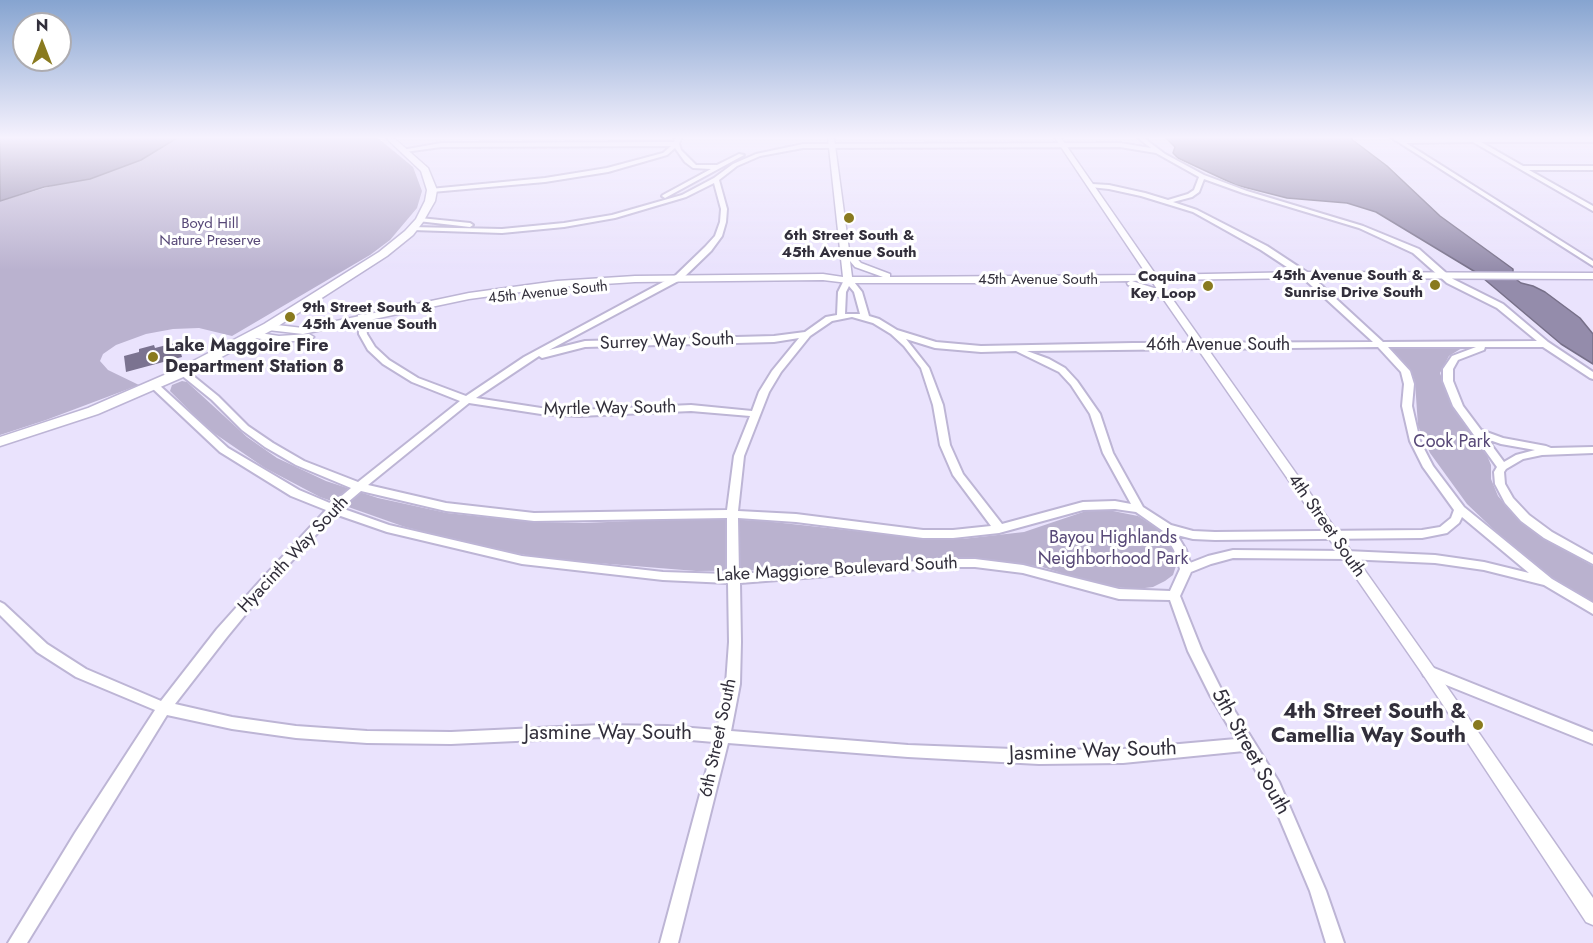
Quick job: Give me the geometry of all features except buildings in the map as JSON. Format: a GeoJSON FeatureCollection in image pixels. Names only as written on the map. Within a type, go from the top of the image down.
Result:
{"type":"FeatureCollection","features":[{"type":"Feature","properties":{"kind":"main road"},"geometry":{"type":"LineString","coordinates":[[0,442],[93,411],[155,386],[268,327],[383,254],[416,224],[430,201],[432,190],[429,182]]}},
{"type":"Feature","properties":{"kind":"street"},"geometry":{"type":"LineString","coordinates":[[432,190],[522,182]]}},
{"type":"Feature","properties":{"kind":"street"},"geometry":{"type":"LineString","coordinates":[[416,224],[496,225],[547,222],[634,206],[692,182]]}},
{"type":"Feature","properties":{"kind":"street"},"geometry":{"type":"LineString","coordinates":[[416,224],[480,231],[564,225],[641,210],[695,191],[710,182]]}},
{"type":"Feature","properties":{"kind":"street","name":"Hyacinth Way South"},"geometry":{"type":"LineString","coordinates":[[17,943],[164,708],[222,633],[333,509],[467,400],[527,358],[679,277],[718,236],[723,222],[717,182]]}},
{"type":"Feature","properties":{"kind":"street"},"geometry":{"type":"LineString","coordinates":[[837,182],[848,280],[842,292],[841,316]]}},
{"type":"Feature","properties":{"kind":"street","name":"4th Street South"},"geometry":{"type":"LineString","coordinates":[[1089,182],[1200,346],[1429,672],[1593,915]]}},
{"type":"Feature","properties":{"kind":"street"},"geometry":{"type":"LineString","coordinates":[[1167,201],[1190,196],[1197,191],[1200,182]]}},
{"type":"Feature","properties":{"kind":"street"},"geometry":{"type":"LineString","coordinates":[[1218,182],[1329,216],[1382,235],[1416,251],[1450,281],[1500,306],[1545,344],[1593,376]]}},
{"type":"Feature","properties":{"kind":"street"},"geometry":{"type":"LineString","coordinates":[[1465,182],[1593,264]]}},
{"type":"Feature","properties":{"kind":"street"},"geometry":{"type":"LineString","coordinates":[[1546,182],[1593,209]]}},
{"type":"Feature","properties":{"kind":"street"},"geometry":{"type":"LineString","coordinates":[[1092,186],[1120,189],[1167,201],[1218,222],[1308,278],[1382,346],[1405,371],[1409,384],[1407,406],[1415,441],[1428,467],[1460,510],[1548,582],[1593,609]]}},
{"type":"Feature","properties":{"kind":"street"},"geometry":{"type":"LineString","coordinates":[[682,188],[720,192]]}},
{"type":"Feature","properties":{"kind":"street"},"geometry":{"type":"LineString","coordinates":[[845,251],[864,268],[911,280]]}},
{"type":"Feature","properties":{"kind":"street","name":"45th Avenue South"},"geometry":{"type":"LineString","coordinates":[[253,335],[292,339],[449,300],[525,288],[679,277],[823,277],[848,280],[1156,279],[1183,283],[1442,275],[1483,278]]}},
{"type":"Feature","properties":{"kind":"street","name":"45th Avenue South"},"geometry":{"type":"LineString","coordinates":[[1308,278],[1450,281],[1483,278]]}},
{"type":"Feature","properties":{"kind":"street"},"geometry":{"type":"LineString","coordinates":[[1483,278],[1593,278]]}},
{"type":"Feature","properties":{"kind":"street"},"geometry":{"type":"LineString","coordinates":[[1114,279],[1148,288],[1170,301]]}},
{"type":"Feature","properties":{"kind":"street"},"geometry":{"type":"LineString","coordinates":[[848,280],[858,292],[865,317],[894,332],[917,356],[931,381],[945,445],[958,475],[999,529]]}},
{"type":"Feature","properties":{"kind":"street","name":"45th Avenue South"},"geometry":{"type":"LineString","coordinates":[[268,327],[303,331],[520,295],[593,288],[824,283],[848,280]]}},
{"type":"Feature","properties":{"kind":"street","name":"6th Street South"},"geometry":{"type":"LineString","coordinates":[[669,943],[723,735],[733,684],[735,642],[732,514],[739,456],[754,414],[777,371],[807,334],[829,319],[841,316],[865,317]]}},
{"type":"Feature","properties":{"kind":"street","name":"Myrtle Way South"},"geometry":{"type":"LineString","coordinates":[[361,321],[363,334],[371,348],[398,371],[438,390],[467,400],[541,411],[590,412],[691,408],[754,414]]}},
{"type":"Feature","properties":{"kind":"street"},"geometry":{"type":"LineString","coordinates":[[586,326],[584,335],[587,339],[614,342]]}},
{"type":"Feature","properties":{"kind":"street","name":"46th Avenue South"},"geometry":{"type":"LineString","coordinates":[[894,332],[935,345],[981,349],[1545,344]]}},
{"type":"Feature","properties":{"kind":"street","name":"Surrey Way South"},"geometry":{"type":"LineString","coordinates":[[527,358],[585,344],[774,339],[807,334]]}},
{"type":"Feature","properties":{"kind":"street"},"geometry":{"type":"LineString","coordinates":[[1493,344],[1455,358],[1448,369],[1448,381],[1452,394],[1502,467]]}},
{"type":"Feature","properties":{"kind":"street"},"geometry":{"type":"LineString","coordinates":[[1008,349],[1046,361],[1062,370],[1074,383],[1095,414],[1108,453],[1139,509]]}},
{"type":"Feature","properties":{"kind":"street","name":"Lake Maggiore Boulevard South"},"geometry":{"type":"LineString","coordinates":[[183,372],[269,445],[300,463],[359,488],[446,507],[534,517],[732,514],[808,519],[923,534],[978,533],[1083,506],[1115,505],[1139,509],[1167,528],[1193,535],[1334,536],[1422,534],[1443,530],[1455,520],[1460,510]]}},
{"type":"Feature","properties":{"kind":"street","name":"Lake Maggiore Boulevard South"},"geometry":{"type":"LineString","coordinates":[[155,386],[224,450],[295,493],[387,528],[522,560],[663,576],[734,579],[944,563],[975,563],[1023,569],[1119,594],[1149,597],[1174,596]]}},
{"type":"Feature","properties":{"kind":"street"},"geometry":{"type":"LineString","coordinates":[[1479,433],[1501,441],[1561,451]]}},
{"type":"Feature","properties":{"kind":"street"},"geometry":{"type":"LineString","coordinates":[[1593,450],[1542,452],[1520,457],[1502,467],[1499,472],[1500,484],[1509,500],[1525,518],[1548,535],[1593,560]]}},
{"type":"Feature","properties":{"kind":"street","name":"Lake Maggiore Boulevard South"},"geometry":{"type":"LineString","coordinates":[[1167,528],[1180,550],[1186,569]]}},
{"type":"Feature","properties":{"kind":"street"},"geometry":{"type":"LineString","coordinates":[[1174,596],[1186,569],[1208,560],[1233,554],[1346,555],[1445,561],[1484,566],[1548,582]]}},
{"type":"Feature","properties":{"kind":"street","name":"5th Street South"},"geometry":{"type":"LineString","coordinates":[[1174,596],[1195,651],[1216,693],[1278,797],[1318,891],[1335,943]]}},
{"type":"Feature","properties":{"kind":"street","name":"Jasmine Way South"},"geometry":{"type":"LineString","coordinates":[[0,607],[42,648],[81,673],[164,708],[232,723],[274,729],[367,737],[451,738],[602,731],[723,735],[909,751],[1038,757],[1123,756],[1248,744]]}},
{"type":"Feature","properties":{"kind":"street"},"geometry":{"type":"LineString","coordinates":[[1429,672],[1593,738]]}},
{"type":"Feature","properties":{"kind":"green space","name":"Boyd Hill Nature Preserve"},"geometry":{"type":"Polygon","coordinates":[[[65,182],[419,182],[422,191],[417,208],[390,240],[370,255],[232,336],[199,328],[173,329],[146,334],[116,345],[103,354],[100,361],[108,370],[139,385],[0,435],[0,201],[65,182]]]}},
{"type":"Feature","properties":{"kind":"green space","name":"Cook Park"},"geometry":{"type":"Polygon","coordinates":[[[1390,348],[1462,348],[1449,356],[1440,373],[1449,399],[1464,417],[1486,453],[1491,465],[1491,479],[1498,496],[1514,515],[1544,538],[1593,566],[1593,604],[1552,579],[1509,544],[1467,504],[1430,453],[1418,426],[1415,382],[1411,371],[1390,348]]]}},
{"type":"Feature","properties":{"kind":"green space","name":"Bayou Highlands Neighborhood Park"},"geometry":{"type":"Polygon","coordinates":[[[182,381],[187,382],[247,437],[277,458],[326,481],[378,498],[447,513],[533,522],[584,523],[703,518],[764,521],[930,539],[962,539],[1024,532],[1086,511],[1103,509],[1138,516],[1154,526],[1165,535],[1173,548],[1177,563],[1173,575],[1165,581],[1153,587],[1137,589],[1103,586],[1042,567],[980,559],[913,560],[797,570],[696,571],[547,559],[493,549],[405,527],[320,497],[265,468],[208,429],[170,391],[172,385],[182,381]]]}},
{"type":"Feature","properties":{"kind":"shaded area"},"geometry":{"type":"Polygon","coordinates":[[[0,182],[73,182],[44,187],[0,201],[0,182]]]}},
{"type":"Feature","properties":{"kind":"shaded area"},"geometry":{"type":"Polygon","coordinates":[[[1230,182],[1404,182],[1440,216],[1513,269],[1513,272],[1509,274],[1521,283],[1545,292],[1580,318],[1593,334],[1593,364],[1561,344],[1477,273],[1376,212],[1347,203],[1287,198],[1230,182]]]}},
{"type":"Feature","properties":{"kind":"place","name":"6th Street South & 45th Avenue South"},"geometry":{"type":"Point","coordinates":[849,218]}},
{"type":"Feature","properties":{"kind":"place","name":"45th Avenue South & Sunrise Drive South"},"geometry":{"type":"Point","coordinates":[1435,285]}},
{"type":"Feature","properties":{"kind":"place","name":"Coquina Key Loop"},"geometry":{"type":"Point","coordinates":[1208,286]}},
{"type":"Feature","properties":{"kind":"place","name":"9th Street South & 45th Avenue South"},"geometry":{"type":"Point","coordinates":[290,317]}},
{"type":"Feature","properties":{"kind":"place","name":"Lake Maggoire Fire Department Station 8"},"geometry":{"type":"Point","coordinates":[153,357]}},
{"type":"Feature","properties":{"kind":"place","name":"4th Street South & Camellia Way South"},"geometry":{"type":"Point","coordinates":[1478,725]}}]}
